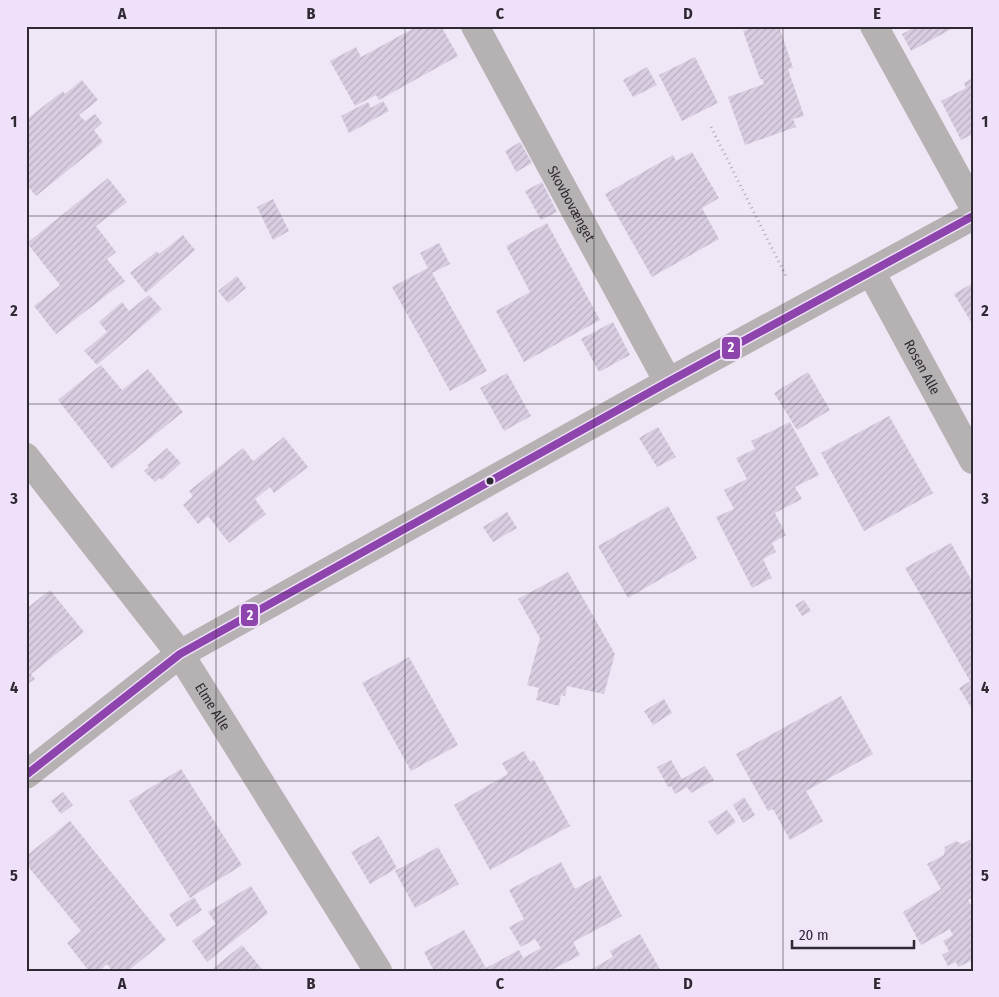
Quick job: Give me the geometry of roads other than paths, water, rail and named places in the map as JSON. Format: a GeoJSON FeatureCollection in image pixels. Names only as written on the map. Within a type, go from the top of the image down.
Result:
{"type":"FeatureCollection","features":[{"type":"Feature","properties":{"kind":"street","name":"Skovbovænget"},"geometry":{"type":"LineString","coordinates":[[475,26],[668,382]]}},
{"type":"Feature","properties":{"kind":"street"},"geometry":{"type":"LineString","coordinates":[[874,26],[973,206]]}},
{"type":"Feature","properties":{"kind":"street"},"geometry":{"type":"LineString","coordinates":[[26,775],[180,654],[668,382],[973,216]]}},
{"type":"Feature","properties":{"kind":"street","name":"Rosen Alle"},"geometry":{"type":"LineString","coordinates":[[871,272],[973,460]]}},
{"type":"Feature","properties":{"kind":"street","name":"Elme Alle"},"geometry":{"type":"LineString","coordinates":[[26,457],[180,654],[378,971]]}}]}
